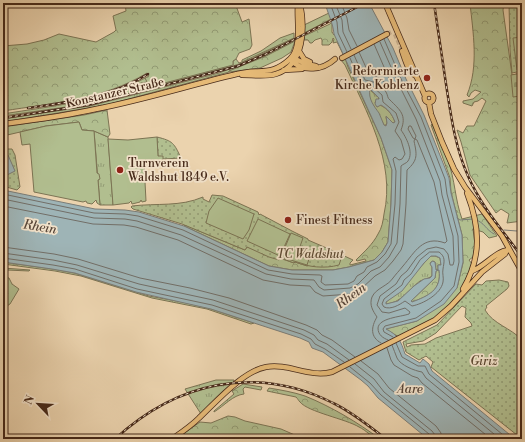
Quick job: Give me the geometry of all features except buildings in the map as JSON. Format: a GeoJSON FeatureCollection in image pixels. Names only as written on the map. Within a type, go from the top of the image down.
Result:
{"type":"FeatureCollection","features":[{"type":"Feature","properties":{"kind":"main road","name":"Konstanzer Straße"},"geometry":{"type":"LineString","coordinates":[[231,76],[271,75],[284,70],[299,51],[302,31],[299,3]]}},
{"type":"Feature","properties":{"kind":"main road","name":"Konstanzer Straße"},"geometry":{"type":"LineString","coordinates":[[3,124],[96,109],[231,76],[252,72],[271,71],[293,60],[297,40],[299,3]]}},
{"type":"Feature","properties":{"kind":"main road"},"geometry":{"type":"LineString","coordinates":[[384,4],[392,32],[421,88],[427,94],[432,95],[433,98],[432,102],[430,103],[431,114],[454,169],[465,187],[497,231],[522,277]]}},
{"type":"Feature","properties":{"kind":"main road"},"geometry":{"type":"LineString","coordinates":[[343,57],[392,32]]}},
{"type":"Feature","properties":{"kind":"main road"},"geometry":{"type":"LineString","coordinates":[[402,50],[409,71],[412,75],[416,76]]}},
{"type":"Feature","properties":{"kind":"main road"},"geometry":{"type":"LineString","coordinates":[[299,51],[306,61],[320,66]]}},
{"type":"Feature","properties":{"kind":"main road"},"geometry":{"type":"LineString","coordinates":[[293,60],[320,66]]}},
{"type":"Feature","properties":{"kind":"main road"},"geometry":{"type":"LineString","coordinates":[[293,60],[304,68]]}},
{"type":"Feature","properties":{"kind":"main road"},"geometry":{"type":"LineString","coordinates":[[284,70],[316,68],[335,60]]}},
{"type":"Feature","properties":{"kind":"main road"},"geometry":{"type":"LineString","coordinates":[[427,94],[425,101],[430,103]]}},
{"type":"Feature","properties":{"kind":"main road"},"geometry":{"type":"LineString","coordinates":[[458,298],[472,271],[477,244],[475,216],[465,187]]}},
{"type":"Feature","properties":{"kind":"main road"},"geometry":{"type":"LineString","coordinates":[[472,271],[481,267],[503,251],[507,251]]}},
{"type":"Feature","properties":{"kind":"main road"},"geometry":{"type":"LineString","coordinates":[[507,251],[522,272]]}},
{"type":"Feature","properties":{"kind":"main road"},"geometry":{"type":"LineString","coordinates":[[172,439],[193,424],[245,376],[258,369],[280,366],[318,374],[332,372],[435,320],[482,272],[507,251]]}},
{"type":"Feature","properties":{"kind":"green space"},"geometry":{"type":"Polygon","coordinates":[[[125,3],[235,3],[242,22],[249,19],[252,45],[250,49],[239,53],[233,61],[233,65],[134,91],[132,87],[147,82],[145,78],[149,76],[147,73],[130,82],[95,95],[59,103],[3,111],[3,46],[27,44],[44,40],[59,34],[96,42],[116,30],[113,16],[126,11],[125,3]]]}},
{"type":"Feature","properties":{"kind":"green space"},"geometry":{"type":"Polygon","coordinates":[[[470,3],[504,3],[503,10],[512,75],[522,73],[522,221],[507,223],[509,214],[501,209],[496,213],[470,175],[457,130],[463,133],[467,126],[474,126],[486,101],[482,98],[474,102],[472,106],[463,103],[463,101],[473,99],[481,92],[475,90],[469,97],[467,95],[471,84],[474,61],[474,38],[470,3]]]}},
{"type":"Feature","properties":{"kind":"green space"},"geometry":{"type":"Polygon","coordinates":[[[509,3],[522,3],[522,71],[512,73],[510,50],[509,3]]]}},
{"type":"Feature","properties":{"kind":"green space"},"geometry":{"type":"Polygon","coordinates":[[[329,13],[331,19],[304,33],[304,25],[329,13]]]}},
{"type":"Feature","properties":{"kind":"green space"},"geometry":{"type":"Polygon","coordinates":[[[332,21],[332,32],[334,35],[336,34],[343,54],[337,42],[333,43],[333,38],[329,45],[322,45],[321,38],[312,43],[308,40],[304,40],[304,36],[330,24],[332,21]]]}},
{"type":"Feature","properties":{"kind":"green space"},"geometry":{"type":"Polygon","coordinates":[[[294,33],[294,38],[242,62],[242,60],[261,51],[280,38],[294,33]]]}},
{"type":"Feature","properties":{"kind":"green space"},"geometry":{"type":"Polygon","coordinates":[[[522,37],[522,69],[517,70],[513,38],[522,37]]]}},
{"type":"Feature","properties":{"kind":"green space"},"geometry":{"type":"Polygon","coordinates":[[[294,38],[295,41],[279,50],[229,72],[106,105],[3,122],[3,119],[90,106],[219,73],[254,60],[287,44],[286,43],[253,59],[233,66],[135,93],[80,105],[3,116],[3,114],[94,98],[129,86],[145,78],[148,82],[134,91],[233,65],[233,61],[236,59],[239,63],[253,58],[294,38]]]}},
{"type":"Feature","properties":{"kind":"green space"},"geometry":{"type":"Polygon","coordinates":[[[295,41],[291,52],[282,58],[260,68],[229,72],[266,56],[295,41]]]}},
{"type":"Feature","properties":{"kind":"green space"},"geometry":{"type":"Polygon","coordinates":[[[345,58],[381,138],[392,170],[388,242],[382,252],[374,260],[349,267],[333,270],[292,270],[269,266],[184,226],[185,225],[245,250],[247,247],[307,266],[337,257],[338,253],[353,260],[350,265],[366,261],[365,259],[356,260],[374,241],[381,227],[387,195],[386,175],[377,137],[370,119],[345,65],[341,60],[345,58]]]}},
{"type":"Feature","properties":{"kind":"green space"},"geometry":{"type":"Polygon","coordinates":[[[522,73],[522,97],[513,97],[511,75],[522,73]]]}},
{"type":"Feature","properties":{"kind":"green space"},"geometry":{"type":"Polygon","coordinates":[[[369,89],[379,98],[375,102],[377,107],[380,105],[387,110],[395,122],[393,123],[386,117],[387,123],[385,126],[384,125],[369,98],[369,89]]]}},
{"type":"Feature","properties":{"kind":"green space"},"geometry":{"type":"Polygon","coordinates":[[[107,110],[110,134],[108,137],[94,131],[82,130],[79,122],[46,126],[3,136],[3,127],[84,115],[107,110]]]}},
{"type":"Feature","properties":{"kind":"green space"},"geometry":{"type":"Polygon","coordinates":[[[79,122],[82,130],[94,131],[97,173],[99,174],[100,179],[98,180],[100,205],[96,200],[92,204],[87,203],[86,201],[83,202],[34,192],[30,144],[22,145],[20,132],[46,126],[79,122]]]}},
{"type":"Feature","properties":{"kind":"green space"},"geometry":{"type":"Polygon","coordinates":[[[432,124],[445,152],[454,182],[462,219],[482,214],[497,236],[489,238],[483,232],[473,229],[475,245],[473,257],[469,260],[472,264],[458,298],[444,313],[401,338],[385,329],[417,321],[457,288],[463,263],[462,235],[451,192],[450,178],[431,125],[432,124]]]}},
{"type":"Feature","properties":{"kind":"green space"},"geometry":{"type":"Polygon","coordinates":[[[94,131],[108,137],[113,205],[100,205],[94,131]]]}},
{"type":"Feature","properties":{"kind":"green space"},"geometry":{"type":"Polygon","coordinates":[[[157,137],[170,141],[177,149],[181,158],[163,159],[158,156],[157,137]]]}},
{"type":"Feature","properties":{"kind":"green space"},"geometry":{"type":"Polygon","coordinates":[[[157,137],[158,156],[163,156],[163,161],[159,161],[159,163],[144,163],[146,201],[142,202],[141,200],[140,202],[132,204],[131,201],[129,203],[113,205],[108,139],[128,140],[157,137]]]}},
{"type":"Feature","properties":{"kind":"green space"},"geometry":{"type":"Polygon","coordinates":[[[3,145],[7,146],[7,149],[12,149],[15,155],[20,187],[17,190],[3,186],[3,145]]]}},
{"type":"Feature","properties":{"kind":"green space","name":"TC Waldshut"},"geometry":{"type":"Polygon","coordinates":[[[212,195],[223,196],[258,212],[259,215],[260,214],[308,240],[338,253],[337,257],[341,259],[339,265],[317,267],[294,263],[281,258],[279,260],[247,247],[245,250],[182,224],[133,209],[131,207],[186,202],[203,197],[203,199],[209,202],[212,195]]]}},
{"type":"Feature","properties":{"kind":"green space"},"geometry":{"type":"Polygon","coordinates":[[[218,198],[254,214],[249,230],[243,239],[206,223],[209,211],[218,198]]]}},
{"type":"Feature","properties":{"kind":"green space"},"geometry":{"type":"Polygon","coordinates":[[[258,219],[290,234],[280,256],[247,241],[258,219]]]}},
{"type":"Feature","properties":{"kind":"green space"},"geometry":{"type":"Polygon","coordinates":[[[291,233],[303,238],[297,255],[309,259],[307,265],[281,257],[291,233]]]}},
{"type":"Feature","properties":{"kind":"green space"},"geometry":{"type":"Polygon","coordinates":[[[431,256],[440,258],[441,265],[438,265],[438,270],[436,270],[435,262],[433,261],[430,263],[432,267],[432,276],[420,281],[400,299],[386,304],[386,302],[406,286],[413,275],[431,256]]]}},
{"type":"Feature","properties":{"kind":"green space"},"geometry":{"type":"Polygon","coordinates":[[[3,262],[74,273],[149,296],[211,309],[254,323],[251,324],[207,309],[152,298],[81,276],[3,264],[3,262]]]}},
{"type":"Feature","properties":{"kind":"green space"},"geometry":{"type":"Polygon","coordinates":[[[3,268],[30,270],[7,270],[5,277],[9,278],[12,284],[19,289],[10,304],[7,306],[3,305],[3,268]]]}},
{"type":"Feature","properties":{"kind":"green space"},"geometry":{"type":"Polygon","coordinates":[[[436,270],[439,270],[439,277],[438,283],[433,291],[429,295],[412,302],[411,301],[435,278],[436,270]]]}},
{"type":"Feature","properties":{"kind":"green space","name":"Giriz"},"geometry":{"type":"Polygon","coordinates":[[[499,280],[508,282],[509,286],[507,289],[486,306],[487,307],[485,310],[488,315],[522,340],[522,439],[431,367],[433,362],[426,356],[419,360],[406,352],[403,342],[437,325],[476,284],[482,285],[486,281],[499,280]],[[462,306],[436,333],[423,341],[406,344],[407,347],[411,345],[425,344],[436,338],[472,326],[465,317],[466,308],[462,306]]]}},
{"type":"Feature","properties":{"kind":"green space"},"geometry":{"type":"Polygon","coordinates":[[[216,380],[234,380],[233,384],[201,414],[185,389],[216,380]]]}},
{"type":"Feature","properties":{"kind":"green space"},"geometry":{"type":"Polygon","coordinates":[[[243,384],[262,387],[261,390],[245,387],[243,389],[244,394],[232,399],[214,412],[234,394],[232,391],[243,384]]]}},
{"type":"Feature","properties":{"kind":"green space"},"geometry":{"type":"Polygon","coordinates":[[[269,388],[296,393],[315,400],[344,415],[380,439],[375,438],[362,428],[353,424],[304,406],[296,397],[267,391],[269,388]]]}},
{"type":"Feature","properties":{"kind":"green space"},"geometry":{"type":"Polygon","coordinates":[[[228,416],[281,429],[304,439],[176,439],[200,422],[211,423],[228,416]]]}},
{"type":"Feature","properties":{"kind":"water"},"geometry":{"type":"Polygon","coordinates":[[[325,3],[369,3],[393,48],[406,79],[424,115],[449,178],[451,193],[462,235],[463,262],[457,288],[444,304],[417,321],[386,329],[398,339],[405,354],[420,363],[423,359],[429,364],[432,371],[515,439],[428,439],[378,398],[361,380],[323,352],[312,348],[309,342],[300,338],[211,309],[136,292],[75,273],[3,262],[3,190],[95,209],[139,212],[184,226],[269,266],[292,270],[333,270],[374,260],[382,252],[388,242],[392,170],[381,138],[334,34],[332,22],[325,3]],[[370,89],[373,105],[379,113],[384,125],[386,126],[387,123],[386,116],[393,123],[395,122],[386,108],[381,105],[377,107],[375,104],[376,99],[379,98],[370,89]],[[431,256],[402,291],[386,302],[386,304],[398,301],[414,286],[424,279],[430,278],[432,276],[432,267],[430,264],[432,261],[435,262],[436,270],[438,270],[438,265],[441,265],[440,258],[436,256],[431,256]],[[439,270],[436,271],[435,278],[411,301],[412,302],[428,295],[433,291],[438,283],[439,277],[439,270]]]}},
{"type":"Feature","properties":{"kind":"water"},"geometry":{"type":"Polygon","coordinates":[[[8,155],[15,171],[7,175],[3,172],[3,157],[8,155]]]}},
{"type":"Feature","properties":{"kind":"waterway"},"geometry":{"type":"LineString","coordinates":[[457,218],[460,220],[473,219]]}},
{"type":"Feature","properties":{"kind":"waterway"},"geometry":{"type":"LineString","coordinates":[[476,220],[481,222],[494,234]]}},
{"type":"Feature","properties":{"kind":"waterway"},"geometry":{"type":"LineString","coordinates":[[504,230],[517,231],[522,225]]}},
{"type":"Feature","properties":{"kind":"tunnel"},"geometry":{"type":"LineString","coordinates":[[387,34],[391,32]]}},
{"type":"Feature","properties":{"kind":"tunnel"},"geometry":{"type":"LineString","coordinates":[[395,34],[402,50]]}},
{"type":"Feature","properties":{"kind":"railway"},"geometry":{"type":"LineString","coordinates":[[3,118],[88,105],[238,66],[266,54],[365,3]]}},
{"type":"Feature","properties":{"kind":"railway"},"geometry":{"type":"LineString","coordinates":[[434,3],[452,120],[460,154],[468,176],[479,198],[522,257]]}},
{"type":"Feature","properties":{"kind":"railway"},"geometry":{"type":"LineString","coordinates":[[28,108],[74,101],[105,93],[134,82],[148,74]]}},
{"type":"Feature","properties":{"kind":"railway"},"geometry":{"type":"LineString","coordinates":[[115,439],[139,419],[164,404],[191,392],[218,385],[247,382],[275,384],[304,391],[333,403],[347,411],[386,439]]}},
{"type":"Feature","properties":{"kind":"place","name":"Reformierte Kirche Koblenz"},"geometry":{"type":"Point","coordinates":[427,78]}},
{"type":"Feature","properties":{"kind":"place","name":"Turnverein Waldshut 1849 e.V."},"geometry":{"type":"Point","coordinates":[120,170]}},
{"type":"Feature","properties":{"kind":"place","name":"Finest Fitness"},"geometry":{"type":"Point","coordinates":[288,220]}},
{"type":"Feature","properties":{"kind":"water label","name":"Rhein"},"geometry":{"type":"Point","coordinates":[40,227]}},
{"type":"Feature","properties":{"kind":"water label","name":"Rhein"},"geometry":{"type":"Point","coordinates":[351,296]}},
{"type":"Feature","properties":{"kind":"water label","name":"Aare"},"geometry":{"type":"Point","coordinates":[410,389]}}]}
